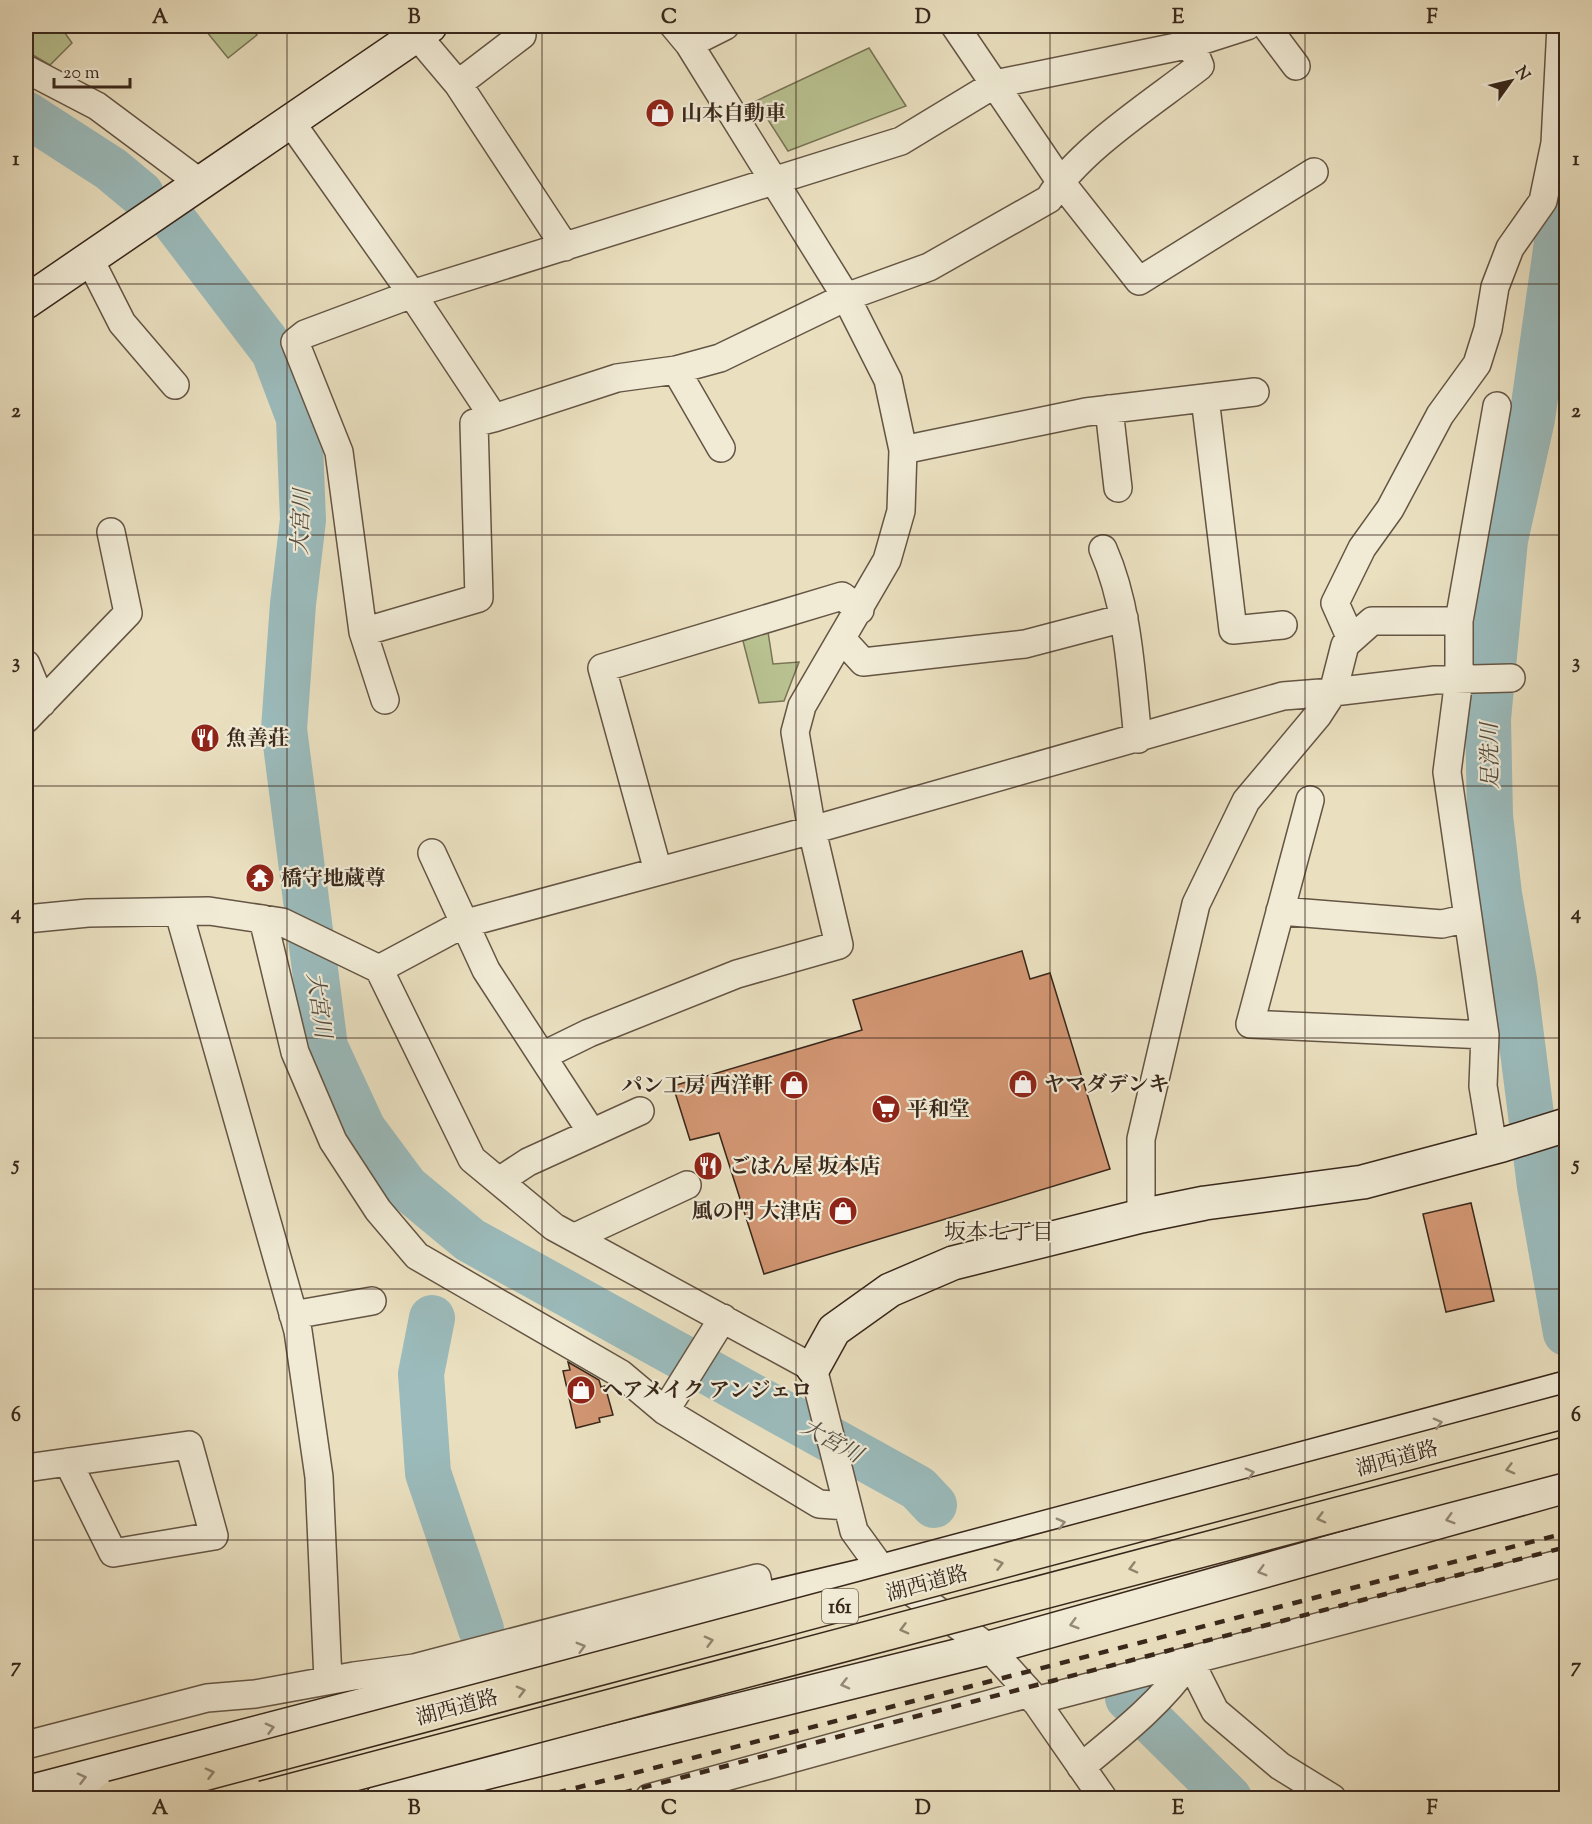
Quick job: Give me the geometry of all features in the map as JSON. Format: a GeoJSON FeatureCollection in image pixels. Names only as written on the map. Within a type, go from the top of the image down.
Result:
{"type":"FeatureCollection","features":[{"type":"Feature","properties":{"kind":"highway","name":"湖西道路"},"geometry":{"type":"LineString","coordinates":[[113,1798],[1566,1411]]}},
{"type":"Feature","properties":{"kind":"highway","name":"湖西道路"},"geometry":{"type":"LineString","coordinates":[[262,1798],[1566,1454]]}},
{"type":"Feature","properties":{"kind":"street"},"geometry":{"type":"LineString","coordinates":[[542,1056],[589,1033],[737,974],[839,945],[812,830],[795,732],[802,706],[887,560],[901,511],[903,450],[888,380],[846,297],[681,35],[725,26]]}},
{"type":"Feature","properties":{"kind":"street"},"geometry":{"type":"LineString","coordinates":[[955,26],[1060,180],[1139,281],[1314,172]]}},
{"type":"Feature","properties":{"kind":"street"},"geometry":{"type":"LineString","coordinates":[[385,700],[363,632],[339,452],[295,342],[305,334],[412,294],[900,141],[995,84],[1191,44],[1247,26]]}},
{"type":"Feature","properties":{"kind":"street"},"geometry":{"type":"LineString","coordinates":[[1266,26],[1296,66]]}},
{"type":"Feature","properties":{"kind":"street"},"geometry":{"type":"LineString","coordinates":[[1351,639],[1335,603],[1362,548],[1390,509],[1440,415],[1476,364],[1488,329],[1496,286],[1510,248],[1543,201],[1555,143],[1561,26]]}},
{"type":"Feature","properties":{"kind":"street"},"geometry":{"type":"LineString","coordinates":[[26,302],[290,121],[418,29],[458,84],[565,247]]}},
{"type":"Feature","properties":{"kind":"street"},"geometry":{"type":"LineString","coordinates":[[458,84],[522,35]]}},
{"type":"Feature","properties":{"kind":"street"},"geometry":{"type":"LineString","coordinates":[[363,632],[478,598],[474,423],[617,378],[676,370],[720,358],[846,297],[929,267],[1049,199],[1060,180],[1085,156],[1200,66],[1191,44]]}},
{"type":"Feature","properties":{"kind":"street"},"geometry":{"type":"LineString","coordinates":[[26,69],[97,106],[199,182]]}},
{"type":"Feature","properties":{"kind":"street"},"geometry":{"type":"LineString","coordinates":[[290,121],[412,294],[494,418]]}},
{"type":"Feature","properties":{"kind":"street"},"geometry":{"type":"LineString","coordinates":[[89,258],[122,323],[175,385]]}},
{"type":"Feature","properties":{"kind":"street"},"geometry":{"type":"LineString","coordinates":[[676,370],[721,448]]}},
{"type":"Feature","properties":{"kind":"street"},"geometry":{"type":"LineString","coordinates":[[903,450],[1109,409],[1255,392]]}},
{"type":"Feature","properties":{"kind":"street"},"geometry":{"type":"LineString","coordinates":[[1205,398],[1233,630],[1283,625]]}},
{"type":"Feature","properties":{"kind":"street"},"geometry":{"type":"LineString","coordinates":[[1497,406],[1459,621],[1465,679],[1447,771],[1485,1035],[1483,1086],[1498,1146]]}},
{"type":"Feature","properties":{"kind":"street"},"geometry":{"type":"LineString","coordinates":[[1109,409],[1118,488]]}},
{"type":"Feature","properties":{"kind":"street"},"geometry":{"type":"LineString","coordinates":[[34,711],[128,613],[111,532]]}},
{"type":"Feature","properties":{"kind":"street"},"geometry":{"type":"LineString","coordinates":[[1103,549],[1116,578],[1124,618],[1138,739]]}},
{"type":"Feature","properties":{"kind":"street"},"geometry":{"type":"LineString","coordinates":[[658,872],[602,668],[842,596],[860,609]]}},
{"type":"Feature","properties":{"kind":"street"},"geometry":{"type":"LineString","coordinates":[[842,639],[863,662],[1024,644],[1124,618]]}},
{"type":"Feature","properties":{"kind":"street"},"geometry":{"type":"LineString","coordinates":[[1141,1216],[1141,1139],[1196,904],[1245,801],[1318,715],[1333,692],[1345,645],[1372,621],[1459,621]]}},
{"type":"Feature","properties":{"kind":"street"},"geometry":{"type":"LineString","coordinates":[[26,664],[34,711]]}},
{"type":"Feature","properties":{"kind":"street"},"geometry":{"type":"LineString","coordinates":[[379,969],[463,924],[812,830],[1138,739],[1282,696],[1465,679],[1511,678]]}},
{"type":"Feature","properties":{"kind":"street"},"geometry":{"type":"LineString","coordinates":[[1310,800],[1250,1024],[1485,1035]]}},
{"type":"Feature","properties":{"kind":"street"},"geometry":{"type":"LineString","coordinates":[[432,853],[486,970],[592,1133]]}},
{"type":"Feature","properties":{"kind":"street"},"geometry":{"type":"LineString","coordinates":[[26,919],[109,912],[209,911],[273,920],[379,969],[472,1158],[554,1227],[722,1319],[815,1377]]}},
{"type":"Feature","properties":{"kind":"street"},"geometry":{"type":"LineString","coordinates":[[1280,911],[1442,924],[1468,918]]}},
{"type":"Feature","properties":{"kind":"street"},"geometry":{"type":"LineString","coordinates":[[179,913],[293,1315],[319,1478],[328,1680]]}},
{"type":"Feature","properties":{"kind":"street"},"geometry":{"type":"LineString","coordinates":[[273,920],[295,1052],[333,1141],[378,1210],[417,1256],[621,1374],[665,1410],[819,1504],[847,1505]]}},
{"type":"Feature","properties":{"kind":"street"},"geometry":{"type":"LineString","coordinates":[[499,1181],[528,1162],[640,1111]]}},
{"type":"Feature","properties":{"kind":"street"},"geometry":{"type":"LineString","coordinates":[[1096,1797],[1081,1767],[1033,1697],[989,1648],[883,1571],[854,1531],[815,1377],[834,1330],[890,1290],[953,1263],[1141,1216],[1205,1203],[1363,1182],[1498,1146],[1564,1125]]}},
{"type":"Feature","properties":{"kind":"street"},"geometry":{"type":"LineString","coordinates":[[575,1237],[687,1185]]}},
{"type":"Feature","properties":{"kind":"street"},"geometry":{"type":"LineString","coordinates":[[293,1315],[372,1301]]}},
{"type":"Feature","properties":{"kind":"street"},"geometry":{"type":"LineString","coordinates":[[665,1410],[722,1319]]}},
{"type":"Feature","properties":{"kind":"street"},"geometry":{"type":"LineString","coordinates":[[26,1793],[415,1679],[516,1653],[761,1601],[883,1571],[1566,1388]]}},
{"type":"Feature","properties":{"kind":"street"},"geometry":{"type":"LineString","coordinates":[[26,1468],[68,1462],[189,1445],[214,1536],[113,1553],[68,1462]]}},
{"type":"Feature","properties":{"kind":"street"},"geometry":{"type":"LineString","coordinates":[[383,1798],[989,1648],[1566,1486]]}},
{"type":"Feature","properties":{"kind":"street"},"geometry":{"type":"LineString","coordinates":[[649,1798],[1033,1697],[1183,1671],[1566,1562]]}},
{"type":"Feature","properties":{"kind":"street"},"geometry":{"type":"LineString","coordinates":[[1081,1767],[1118,1736],[1183,1671]]}},
{"type":"Feature","properties":{"kind":"street"},"geometry":{"type":"LineString","coordinates":[[1183,1671],[1215,1711],[1280,1766],[1332,1798]]}},
{"type":"Feature","properties":{"kind":"street"},"geometry":{"type":"LineString","coordinates":[[26,1745],[207,1698],[255,1694],[328,1680],[415,1679]]}},
{"type":"Feature","properties":{"kind":"green space"},"geometry":{"type":"Polygon","coordinates":[[[26,26],[60,26],[72,43],[50,65],[26,51],[26,26]]]}},
{"type":"Feature","properties":{"kind":"green space"},"geometry":{"type":"Polygon","coordinates":[[[202,26],[249,26],[257,35],[228,58],[202,26]]]}},
{"type":"Feature","properties":{"kind":"green space"},"geometry":{"type":"Polygon","coordinates":[[[869,48],[906,106],[788,151],[756,101],[869,48]]]}},
{"type":"Feature","properties":{"kind":"green space"},"geometry":{"type":"Polygon","coordinates":[[[768,632],[773,664],[799,662],[784,701],[759,703],[743,641],[768,632]]]}},
{"type":"Feature","properties":{"kind":"building","name":"平和堂"},"geometry":{"type":"Polygon","coordinates":[[[1022,951],[1030,979],[1050,973],[1110,1169],[764,1274],[719,1133],[690,1140],[673,1086],[862,1030],[853,1000],[1022,951]]]}},
{"type":"Feature","properties":{"kind":"building"},"geometry":{"type":"Polygon","coordinates":[[[1471,1203],[1494,1301],[1446,1312],[1423,1214],[1471,1203]]]}},
{"type":"Feature","properties":{"kind":"building"},"geometry":{"type":"Polygon","coordinates":[[[568,1362],[599,1380],[601,1387],[605,1386],[613,1415],[599,1418],[600,1422],[576,1428],[563,1371],[570,1370],[568,1362]]]}},
{"type":"Feature","properties":{"kind":"waterway","name":"大宮川"},"geometry":{"type":"LineString","coordinates":[[26,114],[111,169],[141,194]]}},
{"type":"Feature","properties":{"kind":"waterway","name":"足洗川"},"geometry":{"type":"LineString","coordinates":[[1566,179],[1532,419],[1505,540],[1488,719],[1490,816],[1499,894],[1514,980],[1540,1186],[1566,1333]]}},
{"type":"Feature","properties":{"kind":"waterway","name":"大宮川"},"geometry":{"type":"LineString","coordinates":[[175,222],[274,352],[299,418],[303,520],[293,604],[284,729],[325,1047],[363,1129],[406,1187],[470,1240],[918,1488],[934,1505]]}},
{"type":"Feature","properties":{"kind":"waterway","name":"大宮川"},"geometry":{"type":"LineString","coordinates":[[432,1318],[421,1374],[428,1473],[481,1629]]}},
{"type":"Feature","properties":{"kind":"waterway","name":"大宮川"},"geometry":{"type":"LineString","coordinates":[[1128,1698],[1229,1798]]}},
{"type":"Feature","properties":{"kind":"railway"},"geometry":{"type":"LineString","coordinates":[[537,1798],[1566,1533]]}},
{"type":"Feature","properties":{"kind":"railway"},"geometry":{"type":"LineString","coordinates":[[603,1798],[1566,1547]]}},
{"type":"Feature","properties":{"kind":"place","name":"山本自動車"},"geometry":{"type":"Point","coordinates":[660,113]}},
{"type":"Feature","properties":{"kind":"place","name":"魚善荘"},"geometry":{"type":"Point","coordinates":[205,738]}},
{"type":"Feature","properties":{"kind":"place","name":"橋守地蔵尊"},"geometry":{"type":"Point","coordinates":[260,878]}},
{"type":"Feature","properties":{"kind":"place","name":"ヤマダデンキ"},"geometry":{"type":"Point","coordinates":[1023,1084]}},
{"type":"Feature","properties":{"kind":"place","name":"パン工房 西洋軒"},"geometry":{"type":"Point","coordinates":[794,1085]}},
{"type":"Feature","properties":{"kind":"place","name":"平和堂"},"geometry":{"type":"Point","coordinates":[886,1109]}},
{"type":"Feature","properties":{"kind":"place","name":"ごはん屋 坂本店"},"geometry":{"type":"Point","coordinates":[708,1166]}},
{"type":"Feature","properties":{"kind":"place","name":"風の門 大津店"},"geometry":{"type":"Point","coordinates":[843,1211]}},
{"type":"Feature","properties":{"kind":"place","name":"ヘアメイク アンジェロ"},"geometry":{"type":"Point","coordinates":[581,1390]}},
{"type":"Feature","properties":{"kind":"district","name":"坂本七丁目"},"geometry":{"type":"Point","coordinates":[999,1231]}}]}
